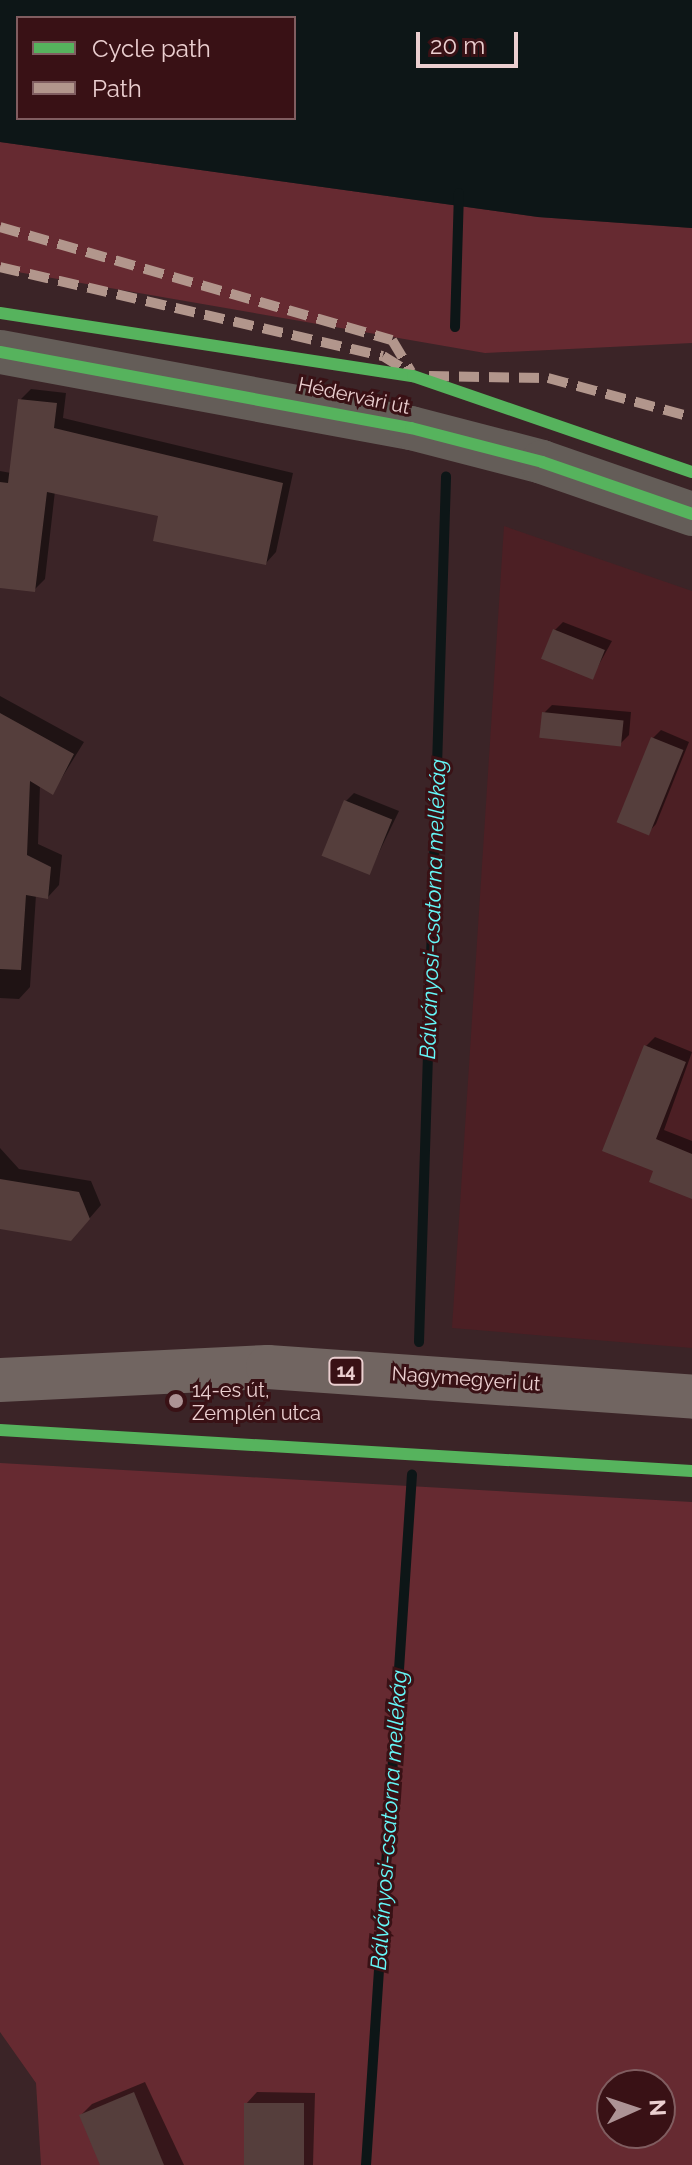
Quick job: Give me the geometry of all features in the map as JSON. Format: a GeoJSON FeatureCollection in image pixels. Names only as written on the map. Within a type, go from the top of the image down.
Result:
{"type":"FeatureCollection","features":[{"type":"Feature","properties":{"kind":"main road","name":"Nagymegyeri út"},"geometry":{"type":"LineString","coordinates":[[0,1380],[268,1367],[692,1397]]}},
{"type":"Feature","properties":{"kind":"street","name":"Hédervári út"},"geometry":{"type":"LineString","coordinates":[[0,352],[398,425],[542,462],[692,514]]}},
{"type":"Feature","properties":{"kind":"shaded area"},"geometry":{"type":"Polygon","coordinates":[[[0,0],[692,0],[692,228],[538,217],[0,142],[0,0]]]}},
{"type":"Feature","properties":{"kind":"shaded area"},"geometry":{"type":"Polygon","coordinates":[[[0,142],[538,217],[692,228],[692,343],[485,353],[0,269],[0,142]]]}},
{"type":"Feature","properties":{"kind":"shaded area"},"geometry":{"type":"Polygon","coordinates":[[[504,526],[692,591],[692,1348],[452,1328],[504,526]]]}},
{"type":"Feature","properties":{"kind":"shaded area"},"geometry":{"type":"Polygon","coordinates":[[[0,1463],[692,1502],[692,2165],[41,2165],[36,2083],[0,2032],[0,1463]]]}},
{"type":"Feature","properties":{"kind":"building"},"geometry":{"type":"Polygon","coordinates":[[[18,399],[57,403],[54,428],[283,483],[266,565],[153,541],[158,516],[47,492],[35,592],[0,588],[0,482],[8,483],[18,399]]]}},
{"type":"Feature","properties":{"kind":"building"},"geometry":{"type":"Polygon","coordinates":[[[553,629],[605,650],[593,680],[541,659],[553,629]]]}},
{"type":"Feature","properties":{"kind":"building"},"geometry":{"type":"Polygon","coordinates":[[[542,712],[624,721],[621,746],[539,738],[542,712]]]}},
{"type":"Feature","properties":{"kind":"building"},"geometry":{"type":"Polygon","coordinates":[[[0,713],[74,754],[53,795],[30,781],[27,855],[51,867],[48,899],[26,895],[21,970],[0,969],[0,713]]]}},
{"type":"Feature","properties":{"kind":"building"},"geometry":{"type":"Polygon","coordinates":[[[651,737],[683,750],[649,835],[617,822],[651,737]]]}},
{"type":"Feature","properties":{"kind":"building"},"geometry":{"type":"Polygon","coordinates":[[[344,800],[392,819],[370,875],[322,856],[344,800]]]}},
{"type":"Feature","properties":{"kind":"building"},"geometry":{"type":"Polygon","coordinates":[[[644,1045],[686,1062],[656,1139],[692,1154],[692,1199],[649,1182],[653,1171],[602,1151],[644,1045]]]}},
{"type":"Feature","properties":{"kind":"building"},"geometry":{"type":"Polygon","coordinates":[[[0,1179],[79,1192],[90,1219],[71,1241],[0,1229],[0,1179]]]}},
{"type":"Feature","properties":{"kind":"building"},"geometry":{"type":"Polygon","coordinates":[[[134,2092],[164,2165],[100,2165],[79,2115],[134,2092]]]}},
{"type":"Feature","properties":{"kind":"building"},"geometry":{"type":"Polygon","coordinates":[[[244,2103],[304,2103],[304,2165],[244,2165],[244,2103]]]}},
{"type":"Feature","properties":{"kind":"waterway","name":"Bálványosi-csatorna mellékág"},"geometry":{"type":"LineString","coordinates":[[455,327],[459,193]]}},
{"type":"Feature","properties":{"kind":"waterway","name":"Bálványosi-csatorna mellékág"},"geometry":{"type":"LineString","coordinates":[[419,1342],[446,476]]}},
{"type":"Feature","properties":{"kind":"waterway","name":"Bálványosi-csatorna mellékág"},"geometry":{"type":"LineString","coordinates":[[366,2165],[412,1475]]}},
{"type":"Feature","properties":{"kind":"marked path"},"geometry":{"type":"LineString","coordinates":[[0,227],[392,340],[411,372]]}},
{"type":"Feature","properties":{"kind":"marked path"},"geometry":{"type":"LineString","coordinates":[[0,267],[383,356],[407,371]]}},
{"type":"Feature","properties":{"kind":"marked path"},"geometry":{"type":"LineString","coordinates":[[429,376],[548,378],[692,417]]}},
{"type":"Feature","properties":{"kind":"cycle path"},"geometry":{"type":"LineString","coordinates":[[0,313],[413,376],[692,472]]}},
{"type":"Feature","properties":{"kind":"cycle path"},"geometry":{"type":"LineString","coordinates":[[0,352],[411,428],[542,462],[692,514]]}},
{"type":"Feature","properties":{"kind":"cycle path"},"geometry":{"type":"LineString","coordinates":[[0,1430],[692,1471]]}},
{"type":"Feature","properties":{"kind":"place","name":"14-es út, Zemplén utca"},"geometry":{"type":"Point","coordinates":[176,1401]}}]}
